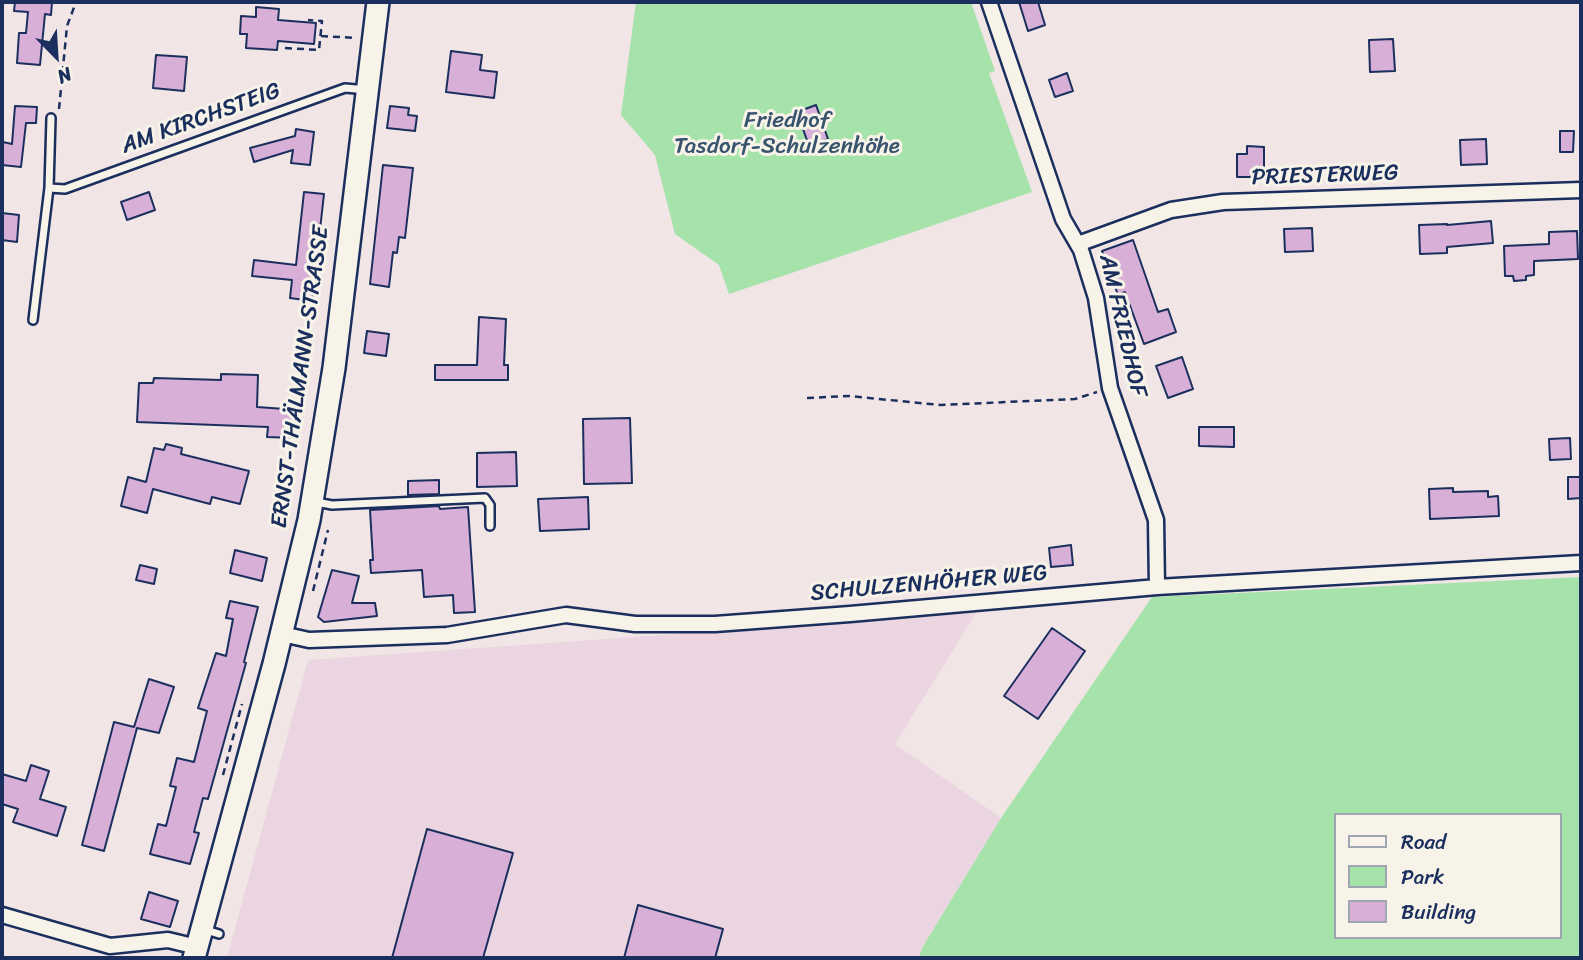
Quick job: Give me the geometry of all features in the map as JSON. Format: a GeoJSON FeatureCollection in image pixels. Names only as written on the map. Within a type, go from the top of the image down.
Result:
{"type":"FeatureCollection","features":[{"type":"Feature","properties":{"kind":"main road","name":"ERNST-THÄLMANN-STRASSE"},"geometry":{"type":"LineString","coordinates":[[203,942],[282,634],[312,501],[334,368],[378,2]]}},
{"type":"Feature","properties":{"kind":"street","name":"AM FRIEDHOF"},"geometry":{"type":"LineString","coordinates":[[989,2],[1063,219],[1078,244],[1096,299],[1110,388],[1156,520],[1157,587]]}},
{"type":"Feature","properties":{"kind":"street","name":"PRIESTERWEG"},"geometry":{"type":"LineString","coordinates":[[1078,244],[1171,210],[1223,202],[1581,190]]}},
{"type":"Feature","properties":{"kind":"street","name":"SCHULZENHÖHER WEG"},"geometry":{"type":"LineString","coordinates":[[282,634],[309,640],[447,635],[566,615],[635,624],[715,624],[1157,587],[1581,563]]}},
{"type":"Feature","properties":{"kind":"street"},"geometry":{"type":"LineString","coordinates":[[2,915],[110,946],[168,940],[203,942]]}},
{"type":"Feature","properties":{"kind":"lane","name":"AM KIRCHSTEIG"},"geometry":{"type":"LineString","coordinates":[[49,188],[65,189],[345,88],[367,90]]}},
{"type":"Feature","properties":{"kind":"lane"},"geometry":{"type":"LineString","coordinates":[[33,320],[49,188],[51,118]]}},
{"type":"Feature","properties":{"kind":"lane"},"geometry":{"type":"LineString","coordinates":[[312,501],[332,505],[485,498],[490,505],[490,526]]}},
{"type":"Feature","properties":{"kind":"path"},"geometry":{"type":"LineString","coordinates":[[59,114],[67,26],[76,2]]}},
{"type":"Feature","properties":{"kind":"path"},"geometry":{"type":"LineString","coordinates":[[285,48],[319,50],[322,21],[308,20]]}},
{"type":"Feature","properties":{"kind":"path"},"geometry":{"type":"LineString","coordinates":[[321,36],[356,38]]}},
{"type":"Feature","properties":{"kind":"path"},"geometry":{"type":"LineString","coordinates":[[807,398],[849,396],[940,405],[1075,399],[1110,388]]}},
{"type":"Feature","properties":{"kind":"shaded area"},"geometry":{"type":"Polygon","coordinates":[[[976,613],[895,744],[1001,818],[922,948],[919,958],[227,958],[308,660],[976,613]]]}},
{"type":"Feature","properties":{"kind":"green space","name":"Friedhof Tasdorf-Schulzenhöhe"},"geometry":{"type":"Polygon","coordinates":[[[636,2],[971,2],[995,71],[989,73],[1032,192],[729,294],[719,265],[675,234],[655,155],[621,115],[636,2]]]}},
{"type":"Feature","properties":{"kind":"green space"},"geometry":{"type":"Polygon","coordinates":[[[1581,577],[1581,958],[919,958],[922,948],[1001,818],[1152,597],[1581,577]]]}},
{"type":"Feature","properties":{"kind":"building"},"geometry":{"type":"Polygon","coordinates":[[[15,2],[52,2],[51,15],[45,14],[40,65],[17,63],[19,33],[26,33],[28,12],[14,11],[15,2]]]}},
{"type":"Feature","properties":{"kind":"building"},"geometry":{"type":"Polygon","coordinates":[[[1019,2],[1038,2],[1045,25],[1028,31],[1019,2]]]}},
{"type":"Feature","properties":{"kind":"building"},"geometry":{"type":"Polygon","coordinates":[[[256,7],[279,9],[278,20],[316,23],[314,44],[278,41],[277,50],[246,48],[247,34],[240,34],[241,16],[256,17],[256,7]]]}},
{"type":"Feature","properties":{"kind":"building"},"geometry":{"type":"Polygon","coordinates":[[[1393,39],[1395,71],[1370,72],[1369,40],[1393,39]]]}},
{"type":"Feature","properties":{"kind":"building"},"geometry":{"type":"Polygon","coordinates":[[[451,51],[482,55],[480,70],[497,72],[494,98],[446,92],[451,51]]]}},
{"type":"Feature","properties":{"kind":"building"},"geometry":{"type":"Polygon","coordinates":[[[156,55],[187,57],[184,91],[153,88],[156,55]]]}},
{"type":"Feature","properties":{"kind":"building"},"geometry":{"type":"Polygon","coordinates":[[[1067,73],[1073,91],[1055,97],[1049,80],[1067,73]]]}},
{"type":"Feature","properties":{"kind":"building"},"geometry":{"type":"Polygon","coordinates":[[[816,105],[828,139],[809,146],[797,112],[816,105]]]}},
{"type":"Feature","properties":{"kind":"building"},"geometry":{"type":"Polygon","coordinates":[[[15,106],[37,107],[36,123],[26,123],[21,167],[2,165],[3,142],[12,144],[15,106]]]}},
{"type":"Feature","properties":{"kind":"building"},"geometry":{"type":"Polygon","coordinates":[[[390,106],[409,108],[408,115],[417,116],[415,131],[387,128],[390,106]]]}},
{"type":"Feature","properties":{"kind":"building"},"geometry":{"type":"Polygon","coordinates":[[[296,129],[314,132],[310,165],[291,163],[293,150],[254,162],[250,148],[295,136],[296,129]]]}},
{"type":"Feature","properties":{"kind":"building"},"geometry":{"type":"Polygon","coordinates":[[[1560,131],[1574,131],[1573,152],[1560,152],[1560,131]]]}},
{"type":"Feature","properties":{"kind":"building"},"geometry":{"type":"Polygon","coordinates":[[[1486,139],[1487,164],[1461,165],[1460,140],[1486,139]]]}},
{"type":"Feature","properties":{"kind":"building"},"geometry":{"type":"Polygon","coordinates":[[[1247,146],[1264,147],[1264,177],[1237,177],[1237,154],[1247,154],[1247,146]]]}},
{"type":"Feature","properties":{"kind":"building"},"geometry":{"type":"Polygon","coordinates":[[[383,165],[413,168],[405,238],[399,237],[397,253],[393,252],[389,287],[370,284],[383,165]]]}},
{"type":"Feature","properties":{"kind":"building"},"geometry":{"type":"Polygon","coordinates":[[[149,192],[155,210],[127,220],[121,202],[149,192]]]}},
{"type":"Feature","properties":{"kind":"building"},"geometry":{"type":"Polygon","coordinates":[[[304,192],[324,194],[312,301],[290,298],[292,280],[252,276],[254,260],[296,265],[304,192]]]}},
{"type":"Feature","properties":{"kind":"building"},"geometry":{"type":"Polygon","coordinates":[[[2,213],[19,215],[17,242],[2,240],[2,213]]]}},
{"type":"Feature","properties":{"kind":"building"},"geometry":{"type":"Polygon","coordinates":[[[1491,221],[1493,243],[1447,247],[1447,253],[1420,254],[1419,225],[1491,221]]]}},
{"type":"Feature","properties":{"kind":"building"},"geometry":{"type":"Polygon","coordinates":[[[1312,228],[1313,251],[1285,252],[1284,229],[1312,228]]]}},
{"type":"Feature","properties":{"kind":"building"},"geometry":{"type":"Polygon","coordinates":[[[1577,231],[1578,259],[1534,261],[1534,275],[1526,276],[1526,280],[1514,281],[1513,276],[1505,276],[1504,246],[1549,244],[1549,232],[1577,231]]]}},
{"type":"Feature","properties":{"kind":"building"},"geometry":{"type":"Polygon","coordinates":[[[1133,240],[1158,312],[1168,309],[1176,332],[1144,344],[1125,292],[1118,295],[1102,251],[1133,240]]]}},
{"type":"Feature","properties":{"kind":"building"},"geometry":{"type":"Polygon","coordinates":[[[479,317],[506,319],[504,365],[508,365],[508,380],[435,380],[435,365],[477,365],[479,317]]]}},
{"type":"Feature","properties":{"kind":"building"},"geometry":{"type":"Polygon","coordinates":[[[367,331],[389,334],[386,356],[364,353],[367,331]]]}},
{"type":"Feature","properties":{"kind":"building"},"geometry":{"type":"Polygon","coordinates":[[[1182,357],[1193,389],[1168,398],[1156,366],[1182,357]]]}},
{"type":"Feature","properties":{"kind":"building"},"geometry":{"type":"Polygon","coordinates":[[[221,374],[258,375],[257,407],[300,407],[295,438],[267,437],[268,427],[137,422],[139,383],[153,383],[154,378],[221,380],[221,374]]]}},
{"type":"Feature","properties":{"kind":"building"},"geometry":{"type":"Polygon","coordinates":[[[630,418],[632,483],[584,484],[583,419],[630,418]]]}},
{"type":"Feature","properties":{"kind":"building"},"geometry":{"type":"Polygon","coordinates":[[[1199,427],[1234,427],[1234,447],[1199,446],[1199,427]]]}},
{"type":"Feature","properties":{"kind":"building"},"geometry":{"type":"Polygon","coordinates":[[[1570,438],[1571,459],[1550,460],[1549,439],[1570,438]]]}},
{"type":"Feature","properties":{"kind":"building"},"geometry":{"type":"Polygon","coordinates":[[[166,444],[182,448],[181,454],[249,471],[240,504],[212,497],[210,504],[153,489],[147,513],[121,506],[128,477],[146,482],[154,448],[164,450],[166,444]]]}},
{"type":"Feature","properties":{"kind":"building"},"geometry":{"type":"Polygon","coordinates":[[[516,452],[517,486],[477,487],[477,453],[516,452]]]}},
{"type":"Feature","properties":{"kind":"building"},"geometry":{"type":"Polygon","coordinates":[[[1568,477],[1581,477],[1581,498],[1568,499],[1568,477]]]}},
{"type":"Feature","properties":{"kind":"building"},"geometry":{"type":"Polygon","coordinates":[[[439,480],[439,494],[408,495],[408,481],[439,480]]]}},
{"type":"Feature","properties":{"kind":"building"},"geometry":{"type":"Polygon","coordinates":[[[1453,488],[1453,492],[1488,491],[1488,497],[1498,496],[1499,516],[1430,519],[1429,489],[1453,488]]]}},
{"type":"Feature","properties":{"kind":"building"},"geometry":{"type":"Polygon","coordinates":[[[588,497],[589,529],[540,531],[538,499],[588,497]]]}},
{"type":"Feature","properties":{"kind":"building"},"geometry":{"type":"Polygon","coordinates":[[[439,506],[440,509],[468,507],[475,612],[454,613],[453,595],[424,597],[422,570],[371,573],[370,560],[373,560],[370,510],[439,506]]]}},
{"type":"Feature","properties":{"kind":"building"},"geometry":{"type":"Polygon","coordinates":[[[1071,545],[1073,565],[1051,567],[1049,548],[1071,545]]]}},
{"type":"Feature","properties":{"kind":"building"},"geometry":{"type":"Polygon","coordinates":[[[235,550],[267,558],[262,581],[230,573],[235,550]]]}},
{"type":"Feature","properties":{"kind":"building"},"geometry":{"type":"Polygon","coordinates":[[[140,565],[157,569],[154,584],[136,580],[140,565]]]}},
{"type":"Feature","properties":{"kind":"building"},"geometry":{"type":"Polygon","coordinates":[[[332,570],[359,576],[352,603],[375,603],[377,616],[324,622],[318,617],[332,570]]]}},
{"type":"Feature","properties":{"kind":"building"},"geometry":{"type":"Polygon","coordinates":[[[230,601],[258,607],[244,662],[246,663],[208,799],[203,798],[194,832],[199,833],[190,864],[150,854],[158,824],[166,826],[176,787],[170,786],[177,758],[194,762],[207,711],[198,708],[216,653],[226,656],[233,619],[226,618],[230,601]]]}},
{"type":"Feature","properties":{"kind":"building"},"geometry":{"type":"Polygon","coordinates":[[[1052,628],[1085,651],[1038,719],[1004,696],[1052,628]]]}},
{"type":"Feature","properties":{"kind":"building"},"geometry":{"type":"Polygon","coordinates":[[[149,679],[174,687],[159,733],[137,728],[104,851],[82,845],[114,722],[134,727],[149,679]]]}},
{"type":"Feature","properties":{"kind":"building"},"geometry":{"type":"Polygon","coordinates":[[[31,765],[49,771],[40,799],[66,807],[57,836],[13,822],[18,809],[2,804],[2,774],[26,781],[31,765]]]}},
{"type":"Feature","properties":{"kind":"building"},"geometry":{"type":"Polygon","coordinates":[[[427,829],[513,853],[483,958],[392,958],[427,829]]]}},
{"type":"Feature","properties":{"kind":"building"},"geometry":{"type":"Polygon","coordinates":[[[149,892],[178,901],[170,927],[141,919],[149,892]]]}},
{"type":"Feature","properties":{"kind":"building"},"geometry":{"type":"Polygon","coordinates":[[[638,905],[723,929],[715,958],[624,958],[638,905]]]}}]}
